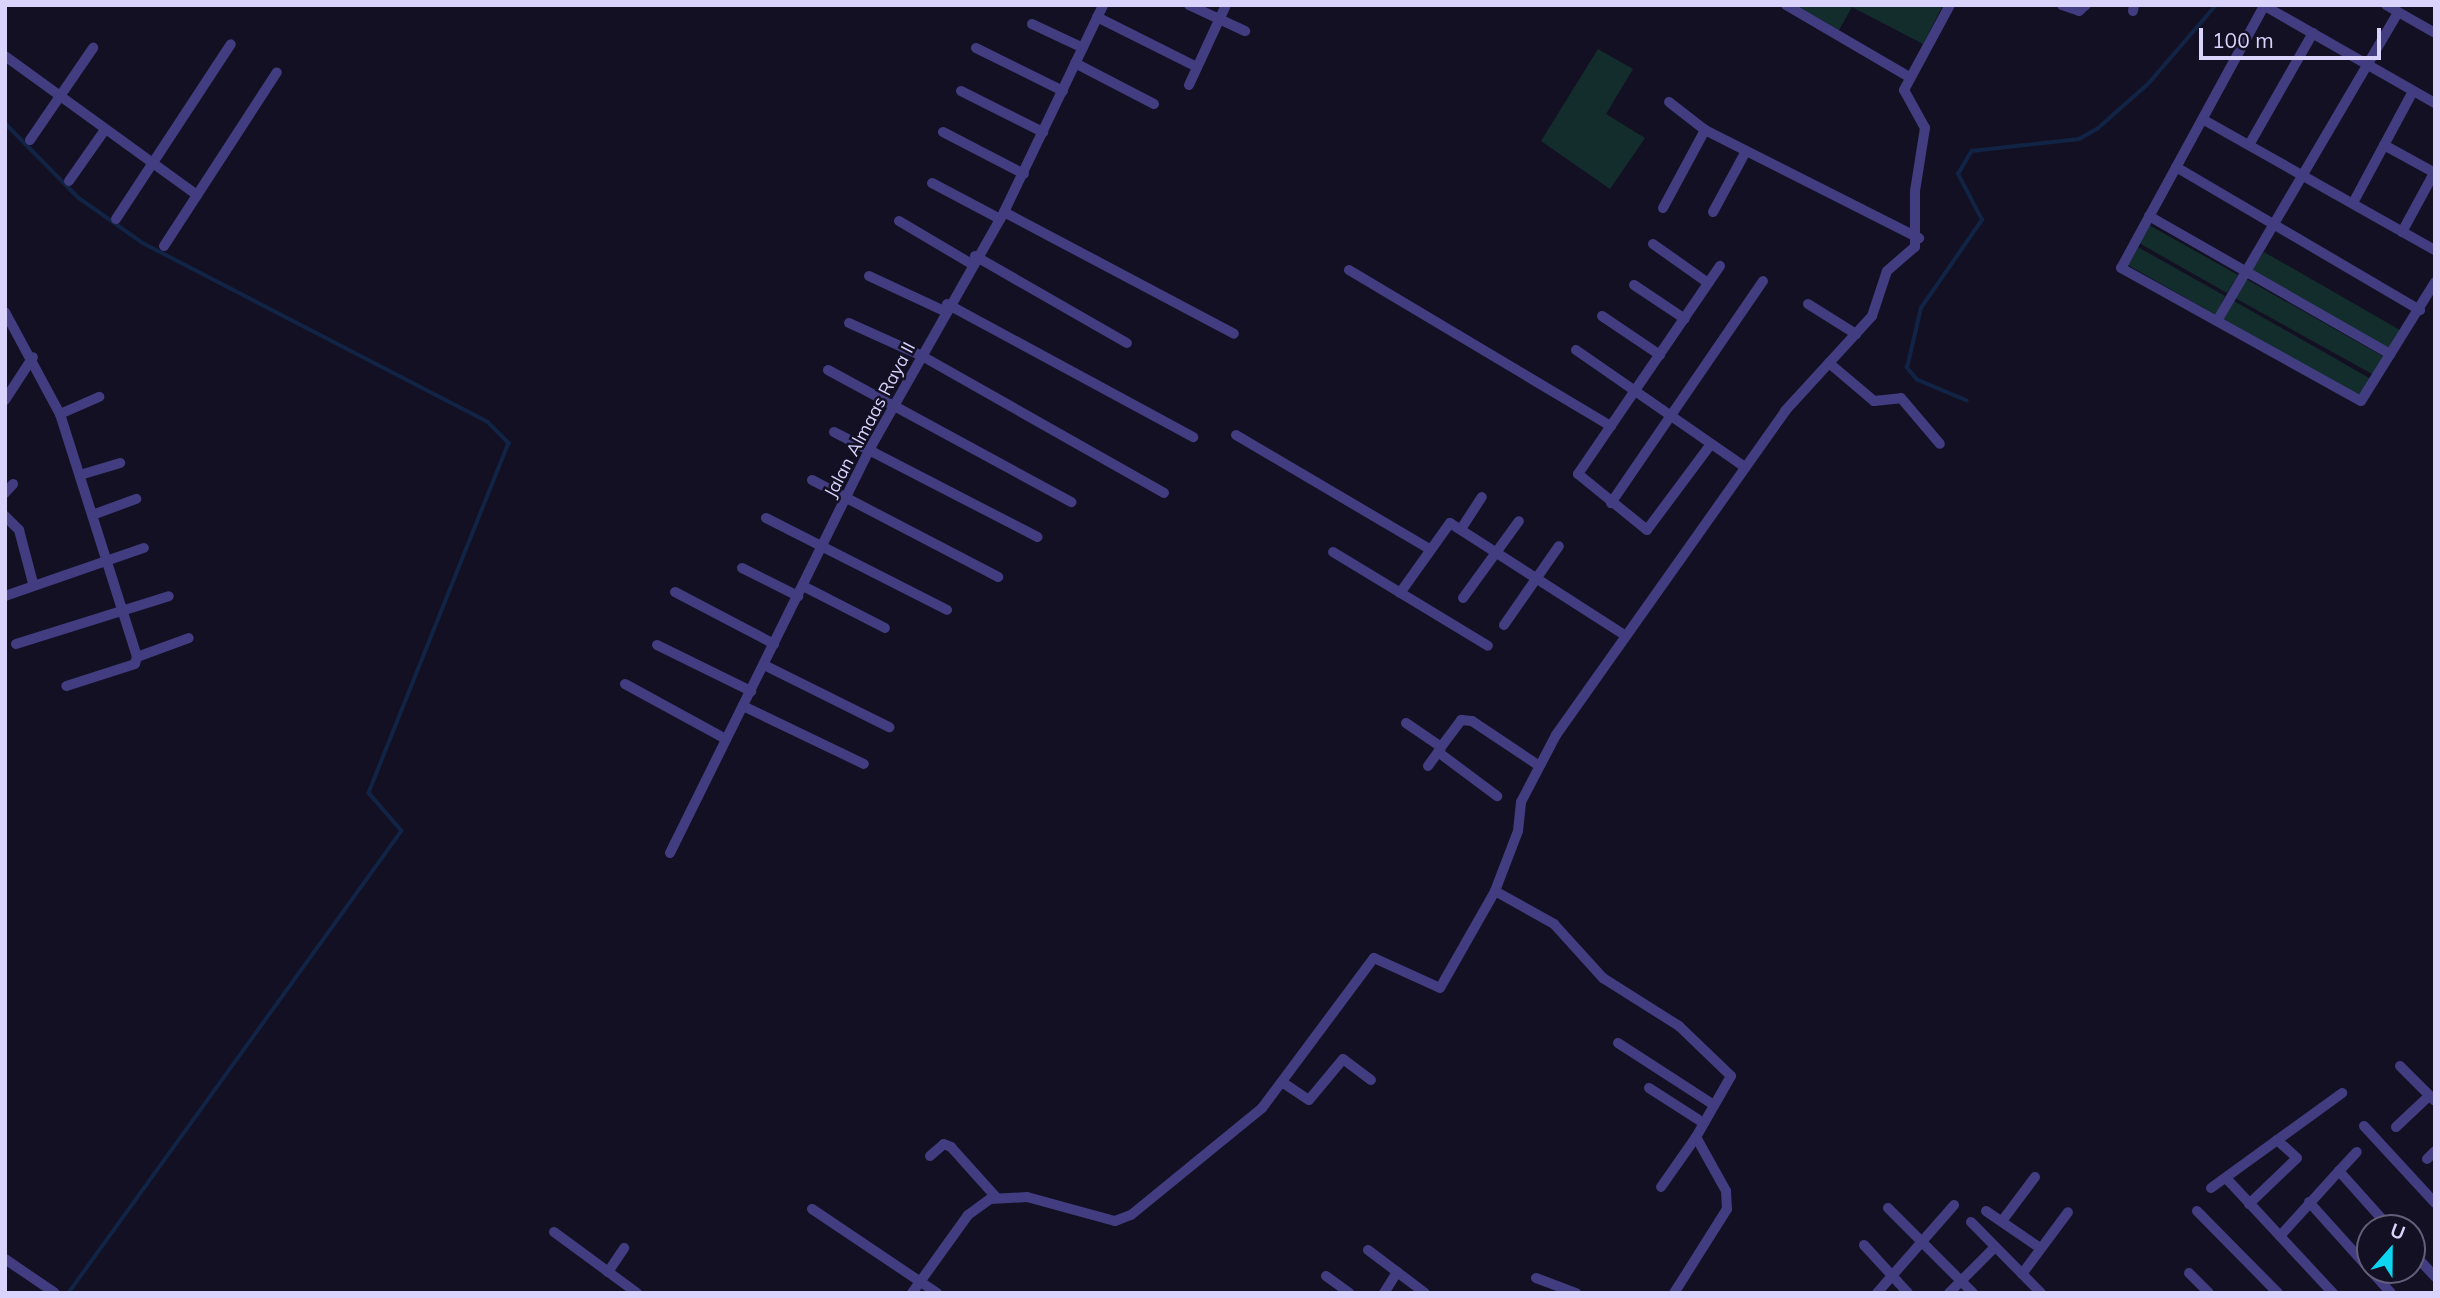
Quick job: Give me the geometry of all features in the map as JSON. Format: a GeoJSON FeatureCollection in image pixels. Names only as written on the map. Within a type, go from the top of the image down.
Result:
{"type":"FeatureCollection","features":[{"type":"Feature","properties":{"kind":"street","name":"Jalan Almaas Raya II"},"geometry":{"type":"LineString","coordinates":[[670,853],[869,450],[922,356],[945,307],[1002,216],[1104,5]]}},
{"type":"Feature","properties":{"kind":"street"},"geometry":{"type":"LineString","coordinates":[[1189,5],[1245,31]]}},
{"type":"Feature","properties":{"kind":"street"},"geometry":{"type":"LineString","coordinates":[[1189,85],[1227,5]]}},
{"type":"Feature","properties":{"kind":"street"},"geometry":{"type":"LineString","coordinates":[[1786,5],[1909,77]]}},
{"type":"Feature","properties":{"kind":"street"},"geometry":{"type":"LineString","coordinates":[[912,1293],[968,1215],[996,1197],[1027,1197],[1121,1221],[1249,1121],[1282,1082],[1374,958],[1438,991],[1495,891],[1538,765],[1745,467],[1829,363],[1856,334],[1879,303],[1887,271],[1919,238],[1915,191],[1925,128],[1904,90],[1950,5]]}},
{"type":"Feature","properties":{"kind":"street"},"geometry":{"type":"LineString","coordinates":[[2062,5],[2079,11],[2086,5]]}},
{"type":"Feature","properties":{"kind":"street"},"geometry":{"type":"LineString","coordinates":[[2435,103],[2263,5],[2204,120],[2121,268],[2361,401],[2435,282]]}},
{"type":"Feature","properties":{"kind":"street"},"geometry":{"type":"LineString","coordinates":[[2386,5],[2435,33]]}},
{"type":"Feature","properties":{"kind":"street"},"geometry":{"type":"LineString","coordinates":[[2217,321],[2270,223],[2366,64],[2402,14],[2413,5]]}},
{"type":"Feature","properties":{"kind":"street"},"geometry":{"type":"LineString","coordinates":[[1097,18],[1197,67]]}},
{"type":"Feature","properties":{"kind":"street"},"geometry":{"type":"LineString","coordinates":[[1032,24],[1083,48]]}},
{"type":"Feature","properties":{"kind":"street"},"geometry":{"type":"LineString","coordinates":[[2249,145],[2313,33]]}},
{"type":"Feature","properties":{"kind":"street"},"geometry":{"type":"LineString","coordinates":[[116,219],[231,44]]}},
{"type":"Feature","properties":{"kind":"street"},"geometry":{"type":"LineString","coordinates":[[30,141],[93,48]]}},
{"type":"Feature","properties":{"kind":"street"},"geometry":{"type":"LineString","coordinates":[[976,48],[1063,91]]}},
{"type":"Feature","properties":{"kind":"street"},"geometry":{"type":"LineString","coordinates":[[5,56],[58,99],[197,195]]}},
{"type":"Feature","properties":{"kind":"street"},"geometry":{"type":"LineString","coordinates":[[1075,63],[1154,104]]}},
{"type":"Feature","properties":{"kind":"street"},"geometry":{"type":"LineString","coordinates":[[164,246],[277,72]]}},
{"type":"Feature","properties":{"kind":"street"},"geometry":{"type":"LineString","coordinates":[[961,91],[1043,132]]}},
{"type":"Feature","properties":{"kind":"street"},"geometry":{"type":"LineString","coordinates":[[2353,203],[2413,91]]}},
{"type":"Feature","properties":{"kind":"street"},"geometry":{"type":"LineString","coordinates":[[1670,102],[1705,130],[1919,238]]}},
{"type":"Feature","properties":{"kind":"street"},"geometry":{"type":"LineString","coordinates":[[2204,120],[2435,250]]}},
{"type":"Feature","properties":{"kind":"street"},"geometry":{"type":"LineString","coordinates":[[1663,208],[1705,130]]}},
{"type":"Feature","properties":{"kind":"street"},"geometry":{"type":"LineString","coordinates":[[69,181],[104,131]]}},
{"type":"Feature","properties":{"kind":"street"},"geometry":{"type":"LineString","coordinates":[[943,132],[1024,174]]}},
{"type":"Feature","properties":{"kind":"street"},"geometry":{"type":"LineString","coordinates":[[2384,145],[2434,173],[2402,232]]}},
{"type":"Feature","properties":{"kind":"street"},"geometry":{"type":"LineString","coordinates":[[1713,212],[1746,151]]}},
{"type":"Feature","properties":{"kind":"street"},"geometry":{"type":"LineString","coordinates":[[2176,167],[2420,310]]}},
{"type":"Feature","properties":{"kind":"street"},"geometry":{"type":"LineString","coordinates":[[932,183],[1234,334]]}},
{"type":"Feature","properties":{"kind":"street"},"geometry":{"type":"LineString","coordinates":[[2149,216],[2390,354]]}},
{"type":"Feature","properties":{"kind":"street"},"geometry":{"type":"LineString","coordinates":[[899,221],[1127,343]]}},
{"type":"Feature","properties":{"kind":"street"},"geometry":{"type":"LineString","coordinates":[[1653,244],[1708,283]]}},
{"type":"Feature","properties":{"kind":"street"},"geometry":{"type":"LineString","coordinates":[[1711,444],[1652,527],[1640,527],[1578,474],[1720,266]]}},
{"type":"Feature","properties":{"kind":"street"},"geometry":{"type":"LineString","coordinates":[[1349,270],[1611,426]]}},
{"type":"Feature","properties":{"kind":"street"},"geometry":{"type":"LineString","coordinates":[[869,276],[945,307],[1193,437]]}},
{"type":"Feature","properties":{"kind":"street"},"geometry":{"type":"LineString","coordinates":[[1611,503],[1673,417],[1763,281]]}},
{"type":"Feature","properties":{"kind":"street"},"geometry":{"type":"LineString","coordinates":[[1634,285],[1685,319]]}},
{"type":"Feature","properties":{"kind":"street"},"geometry":{"type":"LineString","coordinates":[[1808,304],[1856,334]]}},
{"type":"Feature","properties":{"kind":"street"},"geometry":{"type":"LineString","coordinates":[[5,312],[33,357],[60,414],[95,514],[137,657],[135,664],[66,686]]}},
{"type":"Feature","properties":{"kind":"street"},"geometry":{"type":"LineString","coordinates":[[1602,316],[1660,355]]}},
{"type":"Feature","properties":{"kind":"street"},"geometry":{"type":"LineString","coordinates":[[849,323],[922,356],[1164,493]]}},
{"type":"Feature","properties":{"kind":"street"},"geometry":{"type":"LineString","coordinates":[[1576,350],[1745,467]]}},
{"type":"Feature","properties":{"kind":"street"},"geometry":{"type":"LineString","coordinates":[[5,400],[33,357]]}},
{"type":"Feature","properties":{"kind":"street"},"geometry":{"type":"LineString","coordinates":[[1829,363],[1874,401],[1901,398],[1940,444]]}},
{"type":"Feature","properties":{"kind":"street"},"geometry":{"type":"LineString","coordinates":[[828,370],[895,404],[1070,502]]}},
{"type":"Feature","properties":{"kind":"street"},"geometry":{"type":"LineString","coordinates":[[60,414],[99,397]]}},
{"type":"Feature","properties":{"kind":"street"},"geometry":{"type":"LineString","coordinates":[[834,432],[1037,537]]}},
{"type":"Feature","properties":{"kind":"street"},"geometry":{"type":"LineString","coordinates":[[1236,435],[1431,550]]}},
{"type":"Feature","properties":{"kind":"street"},"geometry":{"type":"LineString","coordinates":[[80,475],[120,463]]}},
{"type":"Feature","properties":{"kind":"street"},"geometry":{"type":"LineString","coordinates":[[811,480],[998,577]]}},
{"type":"Feature","properties":{"kind":"street"},"geometry":{"type":"LineString","coordinates":[[1461,529],[1482,497]]}},
{"type":"Feature","properties":{"kind":"street"},"geometry":{"type":"LineString","coordinates":[[95,514],[136,499]]}},
{"type":"Feature","properties":{"kind":"street"},"geometry":{"type":"LineString","coordinates":[[5,516],[19,530],[33,583]]}},
{"type":"Feature","properties":{"kind":"street"},"geometry":{"type":"LineString","coordinates":[[766,518],[824,545],[947,610]]}},
{"type":"Feature","properties":{"kind":"street"},"geometry":{"type":"LineString","coordinates":[[1463,598],[1519,521]]}},
{"type":"Feature","properties":{"kind":"street"},"geometry":{"type":"LineString","coordinates":[[1400,593],[1450,523],[1626,636]]}},
{"type":"Feature","properties":{"kind":"street"},"geometry":{"type":"LineString","coordinates":[[1504,625],[1559,546]]}},
{"type":"Feature","properties":{"kind":"street"},"geometry":{"type":"LineString","coordinates":[[5,596],[33,583],[144,548]]}},
{"type":"Feature","properties":{"kind":"street"},"geometry":{"type":"LineString","coordinates":[[1333,552],[1488,646]]}},
{"type":"Feature","properties":{"kind":"street"},"geometry":{"type":"LineString","coordinates":[[742,568],[798,596]]}},
{"type":"Feature","properties":{"kind":"street"},"geometry":{"type":"LineString","coordinates":[[803,586],[885,628]]}},
{"type":"Feature","properties":{"kind":"street"},"geometry":{"type":"LineString","coordinates":[[675,592],[774,644]]}},
{"type":"Feature","properties":{"kind":"street"},"geometry":{"type":"LineString","coordinates":[[16,644],[169,596]]}},
{"type":"Feature","properties":{"kind":"street"},"geometry":{"type":"LineString","coordinates":[[137,657],[189,639]]}},
{"type":"Feature","properties":{"kind":"street"},"geometry":{"type":"LineString","coordinates":[[657,645],[751,691]]}},
{"type":"Feature","properties":{"kind":"street"},"geometry":{"type":"LineString","coordinates":[[764,665],[889,727]]}},
{"type":"Feature","properties":{"kind":"street"},"geometry":{"type":"LineString","coordinates":[[625,684],[726,739]]}},
{"type":"Feature","properties":{"kind":"street"},"geometry":{"type":"LineString","coordinates":[[743,706],[864,764]]}},
{"type":"Feature","properties":{"kind":"street"},"geometry":{"type":"LineString","coordinates":[[1428,766],[1466,719],[1538,765]]}},
{"type":"Feature","properties":{"kind":"street"},"geometry":{"type":"LineString","coordinates":[[1406,723],[1497,796]]}},
{"type":"Feature","properties":{"kind":"street"},"geometry":{"type":"LineString","coordinates":[[1495,891],[1553,924],[1612,986],[1691,1035],[1731,1076],[1702,1122],[1696,1137],[1661,1187]]}},
{"type":"Feature","properties":{"kind":"street"},"geometry":{"type":"LineString","coordinates":[[1618,1043],[1714,1105]]}},
{"type":"Feature","properties":{"kind":"street"},"geometry":{"type":"LineString","coordinates":[[1282,1082],[1308,1100],[1343,1059],[1371,1080]]}},
{"type":"Feature","properties":{"kind":"street"},"geometry":{"type":"LineString","coordinates":[[2396,1127],[2432,1099],[2400,1066]]}},
{"type":"Feature","properties":{"kind":"street"},"geometry":{"type":"LineString","coordinates":[[1649,1088],[1702,1122]]}},
{"type":"Feature","properties":{"kind":"street"},"geometry":{"type":"LineString","coordinates":[[2211,1188],[2343,1093]]}},
{"type":"Feature","properties":{"kind":"street"},"geometry":{"type":"LineString","coordinates":[[2364,1126],[2435,1203]]}},
{"type":"Feature","properties":{"kind":"street"},"geometry":{"type":"LineString","coordinates":[[1674,1293],[1727,1209],[1726,1191],[1696,1137]]}},
{"type":"Feature","properties":{"kind":"street"},"geometry":{"type":"LineString","coordinates":[[2249,1204],[2297,1158],[2277,1140]]}},
{"type":"Feature","properties":{"kind":"street"},"geometry":{"type":"LineString","coordinates":[[930,1156],[944,1144],[951,1147],[996,1197]]}},
{"type":"Feature","properties":{"kind":"street"},"geometry":{"type":"LineString","coordinates":[[2280,1236],[2357,1152]]}},
{"type":"Feature","properties":{"kind":"street"},"geometry":{"type":"LineString","coordinates":[[2339,1171],[2377,1214]]}},
{"type":"Feature","properties":{"kind":"street"},"geometry":{"type":"LineString","coordinates":[[2002,1221],[2035,1177]]}},
{"type":"Feature","properties":{"kind":"street"},"geometry":{"type":"LineString","coordinates":[[2226,1178],[2333,1293]]}},
{"type":"Feature","properties":{"kind":"street"},"geometry":{"type":"LineString","coordinates":[[2309,1202],[2390,1293]]}},
{"type":"Feature","properties":{"kind":"street"},"geometry":{"type":"LineString","coordinates":[[1877,1293],[1954,1205]]}},
{"type":"Feature","properties":{"kind":"street"},"geometry":{"type":"LineString","coordinates":[[1888,1208],[1973,1293]]}},
{"type":"Feature","properties":{"kind":"street"},"geometry":{"type":"LineString","coordinates":[[812,1209],[937,1293]]}},
{"type":"Feature","properties":{"kind":"street"},"geometry":{"type":"LineString","coordinates":[[2197,1210],[2278,1293]]}},
{"type":"Feature","properties":{"kind":"street"},"geometry":{"type":"LineString","coordinates":[[1986,1211],[2040,1248]]}},
{"type":"Feature","properties":{"kind":"street"},"geometry":{"type":"LineString","coordinates":[[2022,1274],[2068,1212]]}},
{"type":"Feature","properties":{"kind":"street"},"geometry":{"type":"LineString","coordinates":[[1971,1222],[2041,1293]]}},
{"type":"Feature","properties":{"kind":"street"},"geometry":{"type":"LineString","coordinates":[[554,1232],[637,1293]]}},
{"type":"Feature","properties":{"kind":"street"},"geometry":{"type":"LineString","coordinates":[[1864,1245],[1908,1293]]}},
{"type":"Feature","properties":{"kind":"street"},"geometry":{"type":"LineString","coordinates":[[1949,1293],[1995,1247]]}},
{"type":"Feature","properties":{"kind":"street"},"geometry":{"type":"LineString","coordinates":[[608,1272],[624,1248]]}},
{"type":"Feature","properties":{"kind":"street"},"geometry":{"type":"LineString","coordinates":[[1368,1250],[1425,1293]]}},
{"type":"Feature","properties":{"kind":"street"},"geometry":{"type":"LineString","coordinates":[[5,1259],[55,1293]]}},
{"type":"Feature","properties":{"kind":"street"},"geometry":{"type":"LineString","coordinates":[[1384,1293],[1397,1272]]}},
{"type":"Feature","properties":{"kind":"street"},"geometry":{"type":"LineString","coordinates":[[2189,1273],[2209,1293]]}},
{"type":"Feature","properties":{"kind":"street"},"geometry":{"type":"LineString","coordinates":[[1326,1276],[1349,1293]]}},
{"type":"Feature","properties":{"kind":"street"},"geometry":{"type":"LineString","coordinates":[[1535,1278],[1576,1293]]}},
{"type":"Feature","properties":{"kind":"green space"},"geometry":{"type":"Polygon","coordinates":[[[1795,5],[1943,5],[1923,44],[1852,7],[1839,30],[1795,5]]]}},
{"type":"Feature","properties":{"kind":"green space"},"geometry":{"type":"Polygon","coordinates":[[[1598,49],[1633,69],[1606,114],[1645,138],[1610,189],[1541,141],[1598,49]]]}},
{"type":"Feature","properties":{"kind":"green space"},"geometry":{"type":"Polygon","coordinates":[[[2149,225],[2238,275],[2227,293],[2139,243],[2149,225]]]}},
{"type":"Feature","properties":{"kind":"green space"},"geometry":{"type":"Polygon","coordinates":[[[2136,246],[2225,296],[2216,315],[2126,264],[2136,246]]]}},
{"type":"Feature","properties":{"kind":"green space"},"geometry":{"type":"Polygon","coordinates":[[[2264,252],[2400,330],[2389,349],[2252,270],[2264,252]]]}},
{"type":"Feature","properties":{"kind":"green space"},"geometry":{"type":"Polygon","coordinates":[[[2246,279],[2384,357],[2374,375],[2235,298],[2246,279]]]}},
{"type":"Feature","properties":{"kind":"green space"},"geometry":{"type":"Polygon","coordinates":[[[2234,301],[2371,379],[2360,396],[2223,320],[2234,301]]]}},
{"type":"Feature","properties":{"kind":"waterway"},"geometry":{"type":"LineString","coordinates":[[1967,401],[1917,380],[1907,368],[1921,308],[1982,220],[1958,174],[1972,151],[2079,139],[2097,129],[2149,83],[2216,5]]}},
{"type":"Feature","properties":{"kind":"waterway"},"geometry":{"type":"LineString","coordinates":[[5,123],[79,198],[143,243],[488,422],[509,443],[369,793],[402,831],[69,1293]]}}]}
